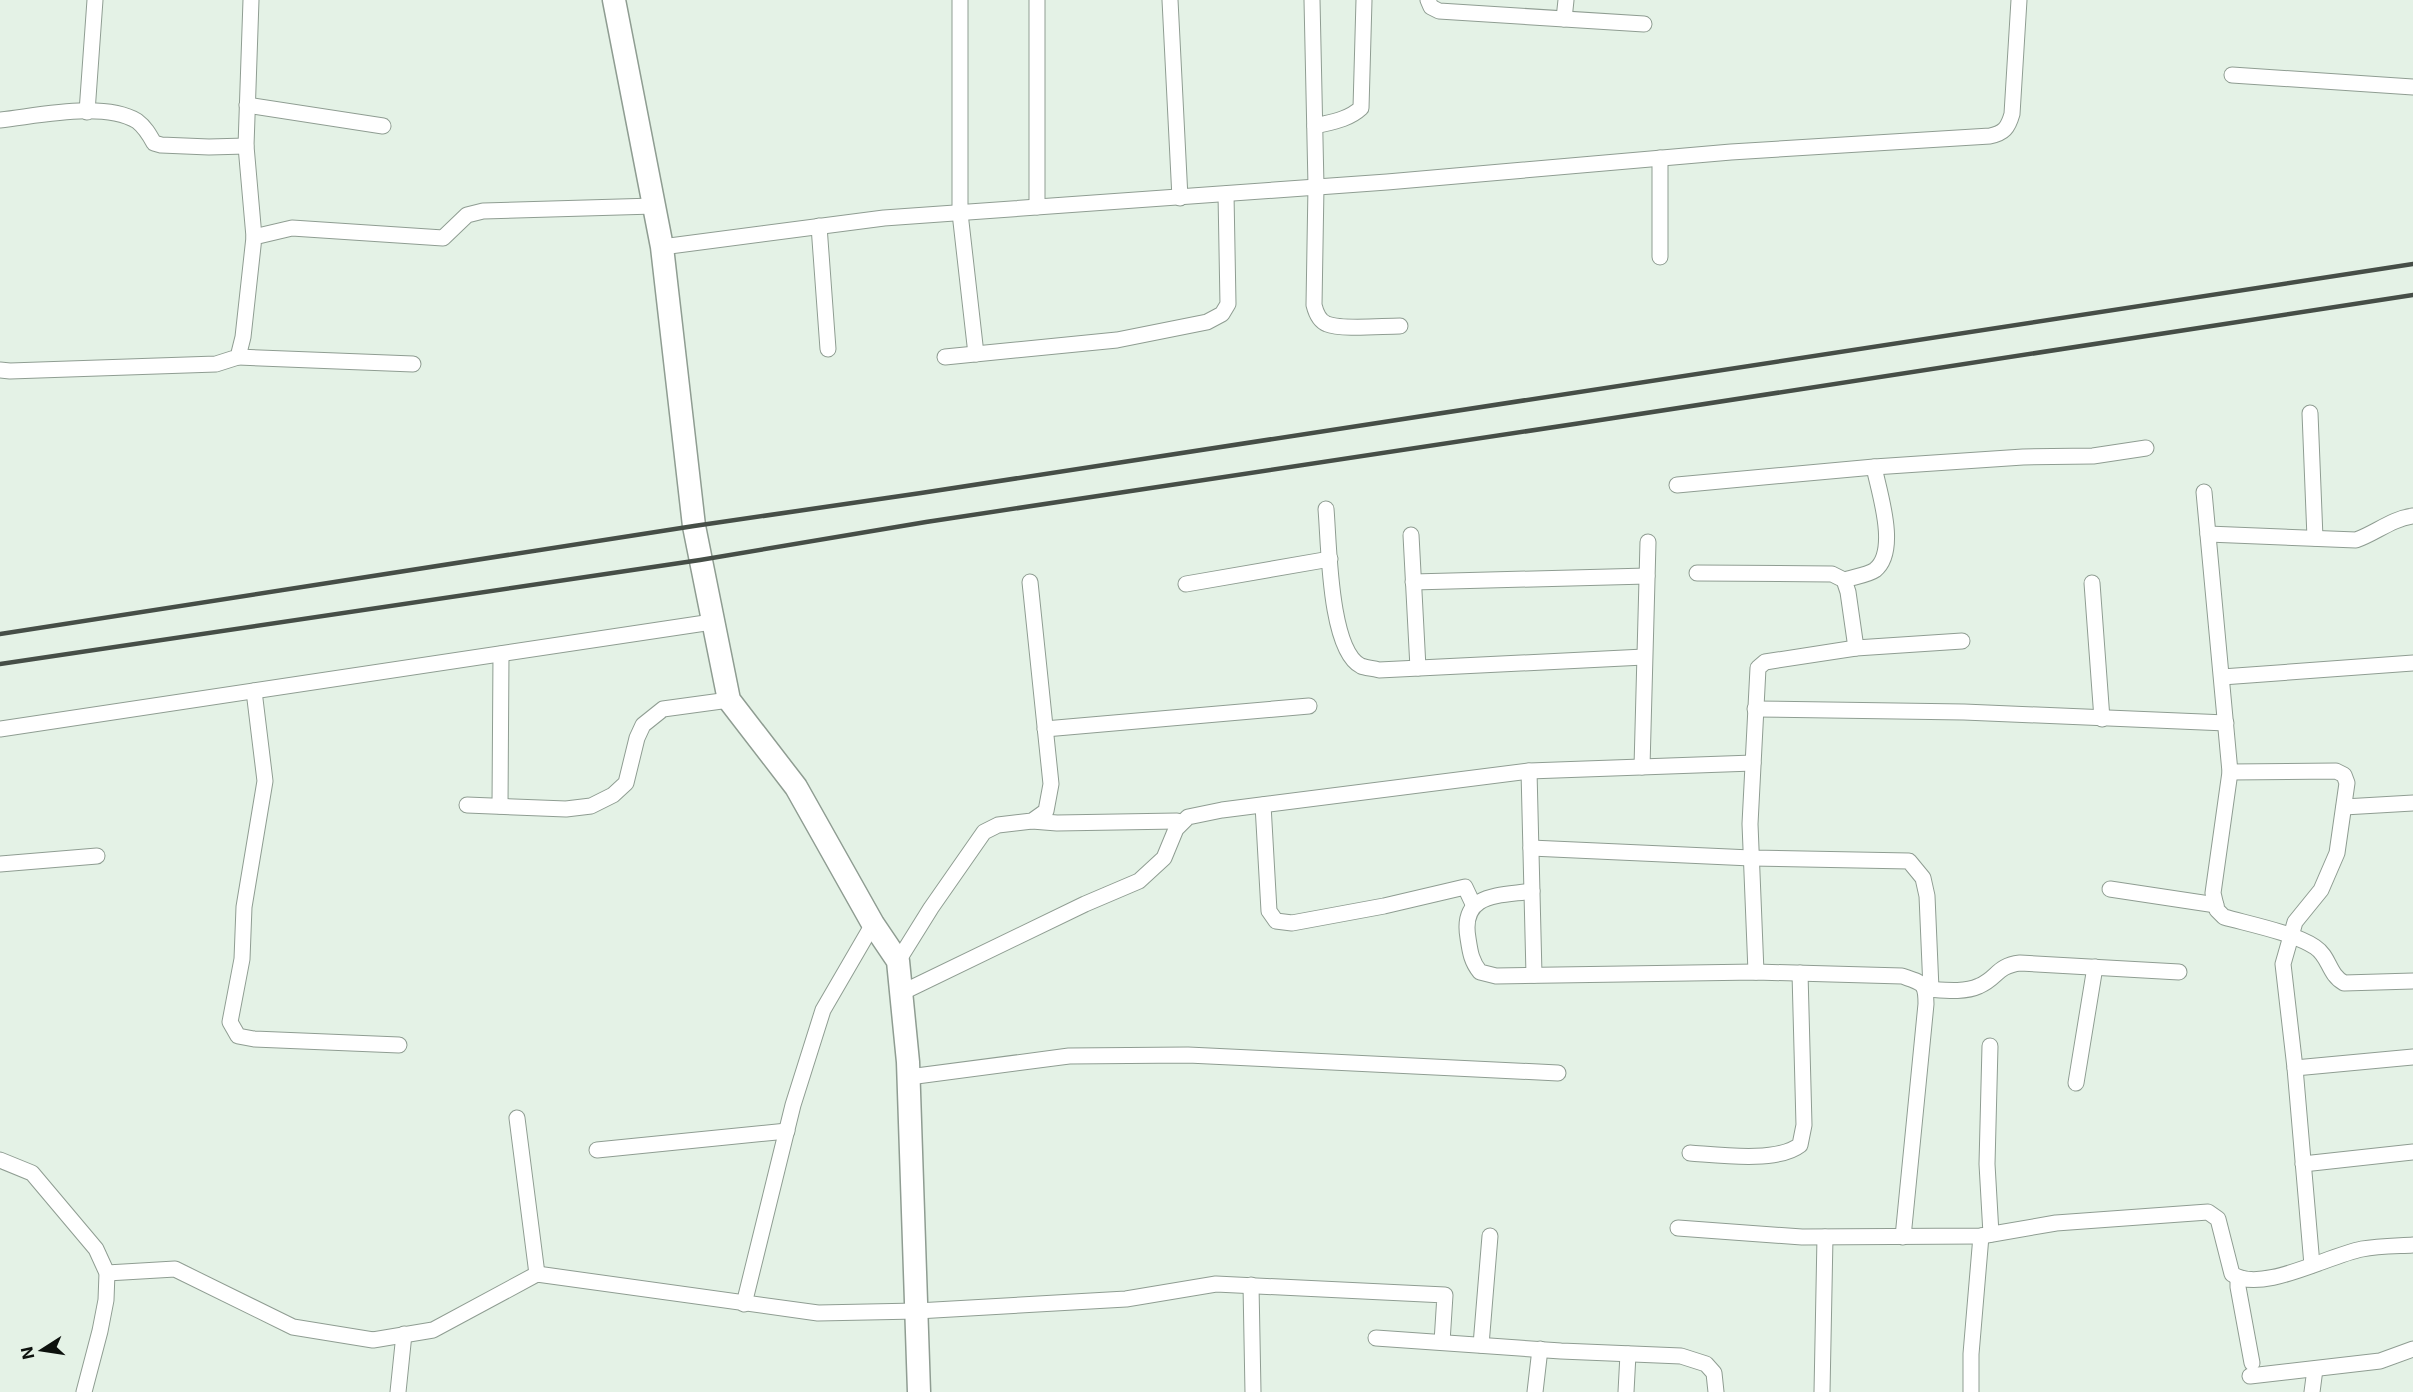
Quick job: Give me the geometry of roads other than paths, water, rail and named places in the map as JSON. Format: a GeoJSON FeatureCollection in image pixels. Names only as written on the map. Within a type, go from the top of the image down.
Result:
{"type":"FeatureCollection","features":[{"type":"Feature","properties":{"kind":"main road"},"geometry":{"type":"LineString","coordinates":[[614,0],[662,247],[694,526],[729,700],[796,787],[873,924],[898,961],[909,1077],[919,1392]]}},
{"type":"Feature","properties":{"kind":"street"},"geometry":{"type":"LineString","coordinates":[[87,112],[95,0]]}},
{"type":"Feature","properties":{"kind":"street"},"geometry":{"type":"LineString","coordinates":[[238,357],[243,337],[254,237],[246,146],[250,0]]}},
{"type":"Feature","properties":{"kind":"street"},"geometry":{"type":"LineString","coordinates":[[960,0],[960,213],[976,354]]}},
{"type":"Feature","properties":{"kind":"street"},"geometry":{"type":"LineString","coordinates":[[1037,0],[1037,207]]}},
{"type":"Feature","properties":{"kind":"street"},"geometry":{"type":"LineString","coordinates":[[1170,0],[1180,198]]}},
{"type":"Feature","properties":{"kind":"street"},"geometry":{"type":"LineString","coordinates":[[1312,0],[1316,186],[1314,305],[1316,315],[1326,324],[1345,327],[1400,326]]}},
{"type":"Feature","properties":{"kind":"street"},"geometry":{"type":"LineString","coordinates":[[1315,126],[1348,117],[1361,108],[1364,0]]}},
{"type":"Feature","properties":{"kind":"street"},"geometry":{"type":"LineString","coordinates":[[1428,0],[1431,7],[1439,11],[1644,24]]}},
{"type":"Feature","properties":{"kind":"street"},"geometry":{"type":"LineString","coordinates":[[1564,19],[1566,0]]}},
{"type":"Feature","properties":{"kind":"street"},"geometry":{"type":"LineString","coordinates":[[662,247],[885,218],[1387,182],[1731,152],[1958,139],[2000,134],[2009,127],[2012,114],[2019,0]]}},
{"type":"Feature","properties":{"kind":"street"},"geometry":{"type":"LineString","coordinates":[[2232,75],[2413,87]]}},
{"type":"Feature","properties":{"kind":"street"},"geometry":{"type":"LineString","coordinates":[[247,105],[383,126]]}},
{"type":"Feature","properties":{"kind":"street"},"geometry":{"type":"LineString","coordinates":[[0,120],[87,112],[118,114],[146,128],[154,143],[160,145],[246,146]]}},
{"type":"Feature","properties":{"kind":"street"},"geometry":{"type":"LineString","coordinates":[[1660,158],[1660,256]]}},
{"type":"Feature","properties":{"kind":"street"},"geometry":{"type":"LineString","coordinates":[[945,357],[1117,340],[1207,322],[1222,314],[1228,304],[1226,194]]}},
{"type":"Feature","properties":{"kind":"street"},"geometry":{"type":"LineString","coordinates":[[254,237],[292,228],[442,238],[467,215],[483,211],[654,206]]}},
{"type":"Feature","properties":{"kind":"street"},"geometry":{"type":"LineString","coordinates":[[819,226],[828,349]]}},
{"type":"Feature","properties":{"kind":"street"},"geometry":{"type":"LineString","coordinates":[[0,370],[216,364],[238,357],[413,364]]}},
{"type":"Feature","properties":{"kind":"street"},"geometry":{"type":"LineString","coordinates":[[2310,412],[2315,538]]}},
{"type":"Feature","properties":{"kind":"street"},"geometry":{"type":"LineString","coordinates":[[1677,485],[1875,467],[2023,457],[2093,456],[2146,448]]}},
{"type":"Feature","properties":{"kind":"street"},"geometry":{"type":"LineString","coordinates":[[1697,573],[1832,574],[1844,580],[1875,570],[1882,561],[1888,538],[1875,467]]}},
{"type":"Feature","properties":{"kind":"street"},"geometry":{"type":"LineString","coordinates":[[2204,492],[2229,772],[2213,893],[2217,910],[2224,917],[2316,947],[2326,958],[2334,978],[2344,983],[2413,981]]}},
{"type":"Feature","properties":{"kind":"street"},"geometry":{"type":"LineString","coordinates":[[1326,509],[1334,607],[1343,646],[1359,665],[1379,670],[1644,657]]}},
{"type":"Feature","properties":{"kind":"street"},"geometry":{"type":"LineString","coordinates":[[2208,534],[2356,540],[2368,536],[2395,520],[2413,516]]}},
{"type":"Feature","properties":{"kind":"street"},"geometry":{"type":"LineString","coordinates":[[1411,535],[1418,668]]}},
{"type":"Feature","properties":{"kind":"street"},"geometry":{"type":"LineString","coordinates":[[1642,767],[1648,542]]}},
{"type":"Feature","properties":{"kind":"street"},"geometry":{"type":"LineString","coordinates":[[1186,584],[1330,560]]}},
{"type":"Feature","properties":{"kind":"street"},"geometry":{"type":"LineString","coordinates":[[1413,582],[1647,576]]}},
{"type":"Feature","properties":{"kind":"street"},"geometry":{"type":"LineString","coordinates":[[1844,580],[1848,592],[1856,648]]}},
{"type":"Feature","properties":{"kind":"street"},"geometry":{"type":"LineString","coordinates":[[1030,582],[1051,784],[1046,811],[1032,821]]}},
{"type":"Feature","properties":{"kind":"street"},"geometry":{"type":"LineString","coordinates":[[2092,583],[2102,719]]}},
{"type":"Feature","properties":{"kind":"street"},"geometry":{"type":"LineString","coordinates":[[0,729],[712,622]]}},
{"type":"Feature","properties":{"kind":"street"},"geometry":{"type":"LineString","coordinates":[[1756,972],[1750,825],[1758,668],[1766,662],[1856,648],[1962,641]]}},
{"type":"Feature","properties":{"kind":"street"},"geometry":{"type":"LineString","coordinates":[[501,654],[501,806]]}},
{"type":"Feature","properties":{"kind":"street"},"geometry":{"type":"LineString","coordinates":[[2222,677],[2413,663]]}},
{"type":"Feature","properties":{"kind":"street"},"geometry":{"type":"LineString","coordinates":[[254,691],[265,781],[244,907],[242,959],[230,1022],[238,1036],[246,1038],[399,1045]]}},
{"type":"Feature","properties":{"kind":"street"},"geometry":{"type":"LineString","coordinates":[[466,805],[566,808],[591,806],[613,795],[626,783],[637,738],[643,724],[663,709],[729,700]]}},
{"type":"Feature","properties":{"kind":"street"},"geometry":{"type":"LineString","coordinates":[[1045,729],[1309,706]]}},
{"type":"Feature","properties":{"kind":"street"},"geometry":{"type":"LineString","coordinates":[[1755,709],[1964,712],[2226,723]]}},
{"type":"Feature","properties":{"kind":"street"},"geometry":{"type":"LineString","coordinates":[[898,961],[931,908],[984,832],[998,825],[1032,821],[1057,823],[1180,822],[1263,804],[1529,771],[1753,763]]}},
{"type":"Feature","properties":{"kind":"street"},"geometry":{"type":"LineString","coordinates":[[1529,771],[1534,975]]}},
{"type":"Feature","properties":{"kind":"street"},"geometry":{"type":"LineString","coordinates":[[2229,772],[2336,771],[2344,775],[2347,783],[2337,853],[2321,890],[2295,922],[2283,964],[2295,1068],[2312,1265]]}},
{"type":"Feature","properties":{"kind":"street"},"geometry":{"type":"LineString","coordinates":[[2344,807],[2413,803]]}},
{"type":"Feature","properties":{"kind":"street"},"geometry":{"type":"LineString","coordinates":[[1263,804],[1269,911],[1275,921],[1292,923],[1384,906],[1465,887],[1473,904],[1466,929],[1472,963],[1480,972],[1497,976],[1756,972],[1902,976],[1922,982],[1929,989],[1963,990],[1978,987],[2007,965],[2020,963],[2179,972]]}},
{"type":"Feature","properties":{"kind":"street"},"geometry":{"type":"LineString","coordinates":[[901,993],[1084,904],[1139,881],[1164,858],[1180,822]]}},
{"type":"Feature","properties":{"kind":"street"},"geometry":{"type":"LineString","coordinates":[[1531,848],[1751,858],[1909,861],[1923,878],[1927,896],[1929,989],[1903,1237]]}},
{"type":"Feature","properties":{"kind":"street"},"geometry":{"type":"LineString","coordinates":[[0,864],[97,856]]}},
{"type":"Feature","properties":{"kind":"street"},"geometry":{"type":"LineString","coordinates":[[2110,889],[2216,905]]}},
{"type":"Feature","properties":{"kind":"street"},"geometry":{"type":"LineString","coordinates":[[1473,904],[1485,898],[1532,891]]}},
{"type":"Feature","properties":{"kind":"street"},"geometry":{"type":"LineString","coordinates":[[744,1304],[787,1131],[823,1010],[873,924]]}},
{"type":"Feature","properties":{"kind":"street"},"geometry":{"type":"LineString","coordinates":[[2076,1083],[2095,967]]}},
{"type":"Feature","properties":{"kind":"street"},"geometry":{"type":"LineString","coordinates":[[1690,1153],[1738,1156],[1781,1154],[1792,1152],[1800,1145],[1804,1125],[1800,973]]}},
{"type":"Feature","properties":{"kind":"street"},"geometry":{"type":"LineString","coordinates":[[1971,1392],[1971,1354],[1986,1235],[1990,1046]]}},
{"type":"Feature","properties":{"kind":"street"},"geometry":{"type":"LineString","coordinates":[[909,1077],[1069,1056],[1188,1055],[1558,1073]]}},
{"type":"Feature","properties":{"kind":"street"},"geometry":{"type":"LineString","coordinates":[[2295,1068],[2413,1057]]}},
{"type":"Feature","properties":{"kind":"street"},"geometry":{"type":"LineString","coordinates":[[517,1118],[537,1274]]}},
{"type":"Feature","properties":{"kind":"street"},"geometry":{"type":"LineString","coordinates":[[597,1150],[787,1131]]}},
{"type":"Feature","properties":{"kind":"street"},"geometry":{"type":"LineString","coordinates":[[2303,1164],[2413,1152]]}},
{"type":"Feature","properties":{"kind":"street"},"geometry":{"type":"LineString","coordinates":[[0,1160],[32,1173],[96,1249],[106,1273],[106,1300],[84,1392]]}},
{"type":"Feature","properties":{"kind":"street"},"geometry":{"type":"LineString","coordinates":[[1678,1228],[1825,1236],[1986,1235],[2056,1223],[2208,1212],[2218,1219],[2232,1274],[2238,1278],[2256,1279],[2298,1272],[2312,1265],[2362,1249],[2413,1245]]}},
{"type":"Feature","properties":{"kind":"street"},"geometry":{"type":"LineString","coordinates":[[1480,1345],[1490,1236]]}},
{"type":"Feature","properties":{"kind":"street"},"geometry":{"type":"LineString","coordinates":[[1822,1392],[1825,1236]]}},
{"type":"Feature","properties":{"kind":"street"},"geometry":{"type":"LineString","coordinates":[[106,1273],[175,1269],[293,1327],[373,1340],[433,1330],[537,1274],[818,1313],[916,1311],[1126,1299],[1216,1284],[1445,1295],[1442,1342]]}},
{"type":"Feature","properties":{"kind":"street"},"geometry":{"type":"LineString","coordinates":[[2238,1278],[2251,1370],[2315,1369],[2380,1361],[2413,1349]]}},
{"type":"Feature","properties":{"kind":"street"},"geometry":{"type":"LineString","coordinates":[[1251,1285],[1253,1392]]}},
{"type":"Feature","properties":{"kind":"street"},"geometry":{"type":"LineString","coordinates":[[398,1392],[404,1335]]}},
{"type":"Feature","properties":{"kind":"street"},"geometry":{"type":"LineString","coordinates":[[1376,1338],[1681,1356],[1706,1364],[1714,1373],[1716,1392]]}},
{"type":"Feature","properties":{"kind":"street"},"geometry":{"type":"LineString","coordinates":[[1535,1392],[1540,1349]]}},
{"type":"Feature","properties":{"kind":"street"},"geometry":{"type":"LineString","coordinates":[[1626,1392],[1628,1354]]}},
{"type":"Feature","properties":{"kind":"street"},"geometry":{"type":"LineString","coordinates":[[2312,1392],[2315,1369]]}},
{"type":"Feature","properties":{"kind":"railway"},"geometry":{"type":"LineString","coordinates":[[0,634],[2413,264]]}},
{"type":"Feature","properties":{"kind":"railway"},"geometry":{"type":"LineString","coordinates":[[0,664],[700,560],[926,522],[2413,295]]}}]}
